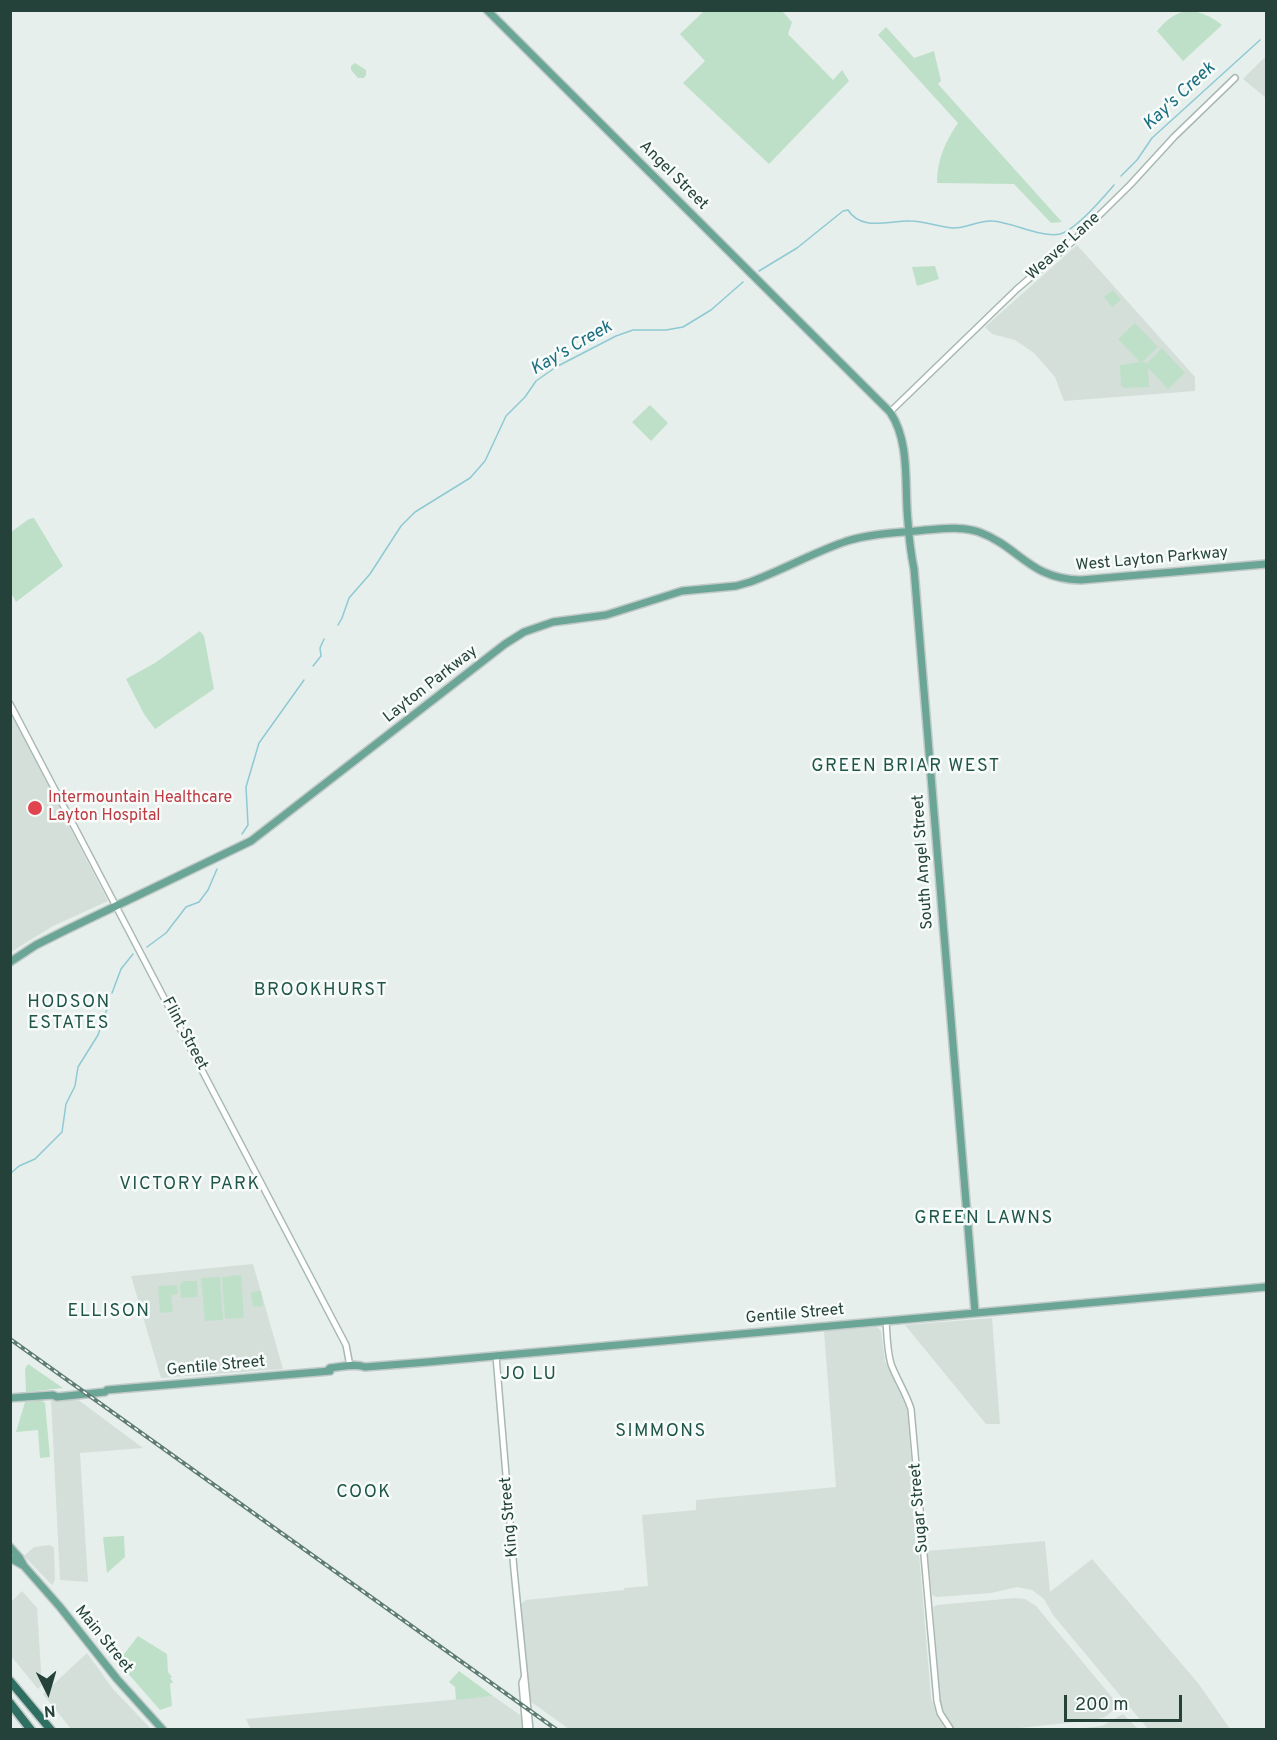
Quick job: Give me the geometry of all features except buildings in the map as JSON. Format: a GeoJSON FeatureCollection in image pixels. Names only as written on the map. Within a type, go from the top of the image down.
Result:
{"type":"FeatureCollection","features":[{"type":"Feature","properties":{"kind":"highway"},"geometry":{"type":"LineString","coordinates":[[10,1681],[51,1730]]}},
{"type":"Feature","properties":{"kind":"highway"},"geometry":{"type":"LineString","coordinates":[[10,1703],[31,1730]]}},
{"type":"Feature","properties":{"kind":"main road","name":"Angel Street"},"geometry":{"type":"LineString","coordinates":[[487,10],[839,362]]}},
{"type":"Feature","properties":{"kind":"main road","name":"South Angel Street"},"geometry":{"type":"LineString","coordinates":[[839,362],[890,412],[903,445],[975,1312]]}},
{"type":"Feature","properties":{"kind":"main road","name":"West Layton Parkway"},"geometry":{"type":"LineString","coordinates":[[909,532],[949,528],[979,532],[1037,570],[1064,580],[1266,564]]}},
{"type":"Feature","properties":{"kind":"main road","name":"Layton Parkway"},"geometry":{"type":"LineString","coordinates":[[10,962],[36,945],[115,905],[251,841],[467,673],[524,632],[553,622],[613,613],[681,591],[736,586],[766,576],[849,540],[909,532]]}},
{"type":"Feature","properties":{"kind":"main road","name":"Gentile Street"},"geometry":{"type":"LineString","coordinates":[[10,1398],[53,1395],[91,1388],[104,1387],[107,1390],[1266,1287]]}},
{"type":"Feature","properties":{"kind":"main road","name":"Gentile Street"},"geometry":{"type":"LineString","coordinates":[[328,1371],[330,1368],[365,1367]]}},
{"type":"Feature","properties":{"kind":"main road","name":"Main Street"},"geometry":{"type":"LineString","coordinates":[[10,1547],[123,1687],[163,1730]]}},
{"type":"Feature","properties":{"kind":"main road","name":"Main Street"},"geometry":{"type":"LineString","coordinates":[[10,1557],[24,1566]]}},
{"type":"Feature","properties":{"kind":"street","name":"Weaver Lane"},"geometry":{"type":"LineString","coordinates":[[890,412],[1017,289],[1073,241],[1235,78]]}},
{"type":"Feature","properties":{"kind":"street","name":"Flint Street"},"geometry":{"type":"LineString","coordinates":[[10,704],[346,1345],[350,1366]]}},
{"type":"Feature","properties":{"kind":"street","name":"Sugar Street"},"geometry":{"type":"LineString","coordinates":[[886,1320],[892,1367],[911,1409],[937,1701],[945,1723],[951,1730]]}},
{"type":"Feature","properties":{"kind":"street","name":"King Street"},"geometry":{"type":"LineString","coordinates":[[496,1356],[528,1730]]}},
{"type":"Feature","properties":{"kind":"shaded area"},"geometry":{"type":"Polygon","coordinates":[[[1266,56],[1266,98],[1243,79],[1266,56]]]}},
{"type":"Feature","properties":{"kind":"shaded area"},"geometry":{"type":"Polygon","coordinates":[[[1077,245],[1195,377],[1195,391],[1064,401],[1055,377],[1034,353],[1015,340],[992,334],[985,327],[1077,245]]]}},
{"type":"Feature","properties":{"kind":"shaded area","name":"Intermountain Healthcare Layton Hospital"},"geometry":{"type":"Polygon","coordinates":[[[11,714],[108,901],[53,926],[11,952],[11,714]]]}},
{"type":"Feature","properties":{"kind":"shaded area"},"geometry":{"type":"Polygon","coordinates":[[[253,1264],[283,1369],[161,1378],[131,1276],[253,1264]]]}},
{"type":"Feature","properties":{"kind":"shaded area"},"geometry":{"type":"Polygon","coordinates":[[[992,1318],[1000,1424],[986,1424],[905,1325],[992,1318]]]}},
{"type":"Feature","properties":{"kind":"shaded area"},"geometry":{"type":"Polygon","coordinates":[[[877,1327],[881,1331],[885,1361],[903,1395],[907,1410],[931,1698],[937,1716],[945,1729],[569,1729],[530,1701],[521,1604],[526,1600],[648,1586],[642,1515],[696,1510],[696,1500],[836,1487],[824,1331],[877,1327]]]}},
{"type":"Feature","properties":{"kind":"shaded area"},"geometry":{"type":"Polygon","coordinates":[[[73,1396],[143,1448],[80,1453],[88,1582],[60,1580],[51,1399],[73,1396]]]}},
{"type":"Feature","properties":{"kind":"shaded area"},"geometry":{"type":"Polygon","coordinates":[[[1045,1541],[1050,1592],[1092,1559],[1198,1683],[1230,1729],[1148,1729],[1053,1615],[1044,1599],[1032,1590],[1017,1587],[991,1593],[937,1597],[932,1595],[927,1551],[1045,1541]]]}},
{"type":"Feature","properties":{"kind":"shaded area"},"geometry":{"type":"Polygon","coordinates":[[[50,1545],[54,1548],[55,1580],[52,1585],[24,1556],[34,1547],[50,1545]]]}},
{"type":"Feature","properties":{"kind":"shaded area"},"geometry":{"type":"Polygon","coordinates":[[[22,1591],[37,1608],[42,1685],[38,1689],[11,1656],[11,1602],[22,1591]]]}},
{"type":"Feature","properties":{"kind":"shaded area"},"geometry":{"type":"Polygon","coordinates":[[[1015,1598],[1025,1599],[1036,1606],[1116,1702],[1115,1709],[1105,1717],[1095,1720],[1001,1730],[956,1729],[953,1726],[940,1701],[933,1607],[1015,1598]]]}},
{"type":"Feature","properties":{"kind":"shaded area"},"geometry":{"type":"Polygon","coordinates":[[[87,1653],[113,1689],[151,1729],[71,1729],[43,1694],[87,1653]]]}},
{"type":"Feature","properties":{"kind":"shaded area"},"geometry":{"type":"Polygon","coordinates":[[[493,1696],[523,1717],[524,1729],[251,1730],[246,1719],[493,1696]]]}},
{"type":"Feature","properties":{"kind":"shaded area"},"geometry":{"type":"Polygon","coordinates":[[[1123,1714],[1138,1729],[1076,1729],[1102,1726],[1123,1714]]]}},
{"type":"Feature","properties":{"kind":"green space"},"geometry":{"type":"Polygon","coordinates":[[[1187,10],[1206,15],[1222,25],[1183,61],[1157,31],[1170,18],[1187,10]]]}},
{"type":"Feature","properties":{"kind":"green space"},"geometry":{"type":"Polygon","coordinates":[[[704,11],[782,11],[792,22],[788,34],[833,80],[842,70],[849,81],[769,164],[683,83],[705,61],[680,34],[704,11]]]}},
{"type":"Feature","properties":{"kind":"green space"},"geometry":{"type":"Polygon","coordinates":[[[886,27],[914,58],[934,51],[941,81],[938,84],[1062,222],[1051,223],[1014,184],[937,183],[938,167],[943,152],[958,123],[878,35],[886,27]]]}},
{"type":"Feature","properties":{"kind":"green space"},"geometry":{"type":"Polygon","coordinates":[[[355,63],[366,70],[364,78],[358,78],[351,70],[351,66],[355,63]]]}},
{"type":"Feature","properties":{"kind":"green space"},"geometry":{"type":"Polygon","coordinates":[[[935,266],[939,279],[917,286],[912,267],[935,266]]]}},
{"type":"Feature","properties":{"kind":"green space"},"geometry":{"type":"Polygon","coordinates":[[[1113,290],[1121,300],[1112,307],[1104,297],[1113,290]]]}},
{"type":"Feature","properties":{"kind":"green space"},"geometry":{"type":"Polygon","coordinates":[[[1135,323],[1158,347],[1142,362],[1147,363],[1162,348],[1185,373],[1168,389],[1148,368],[1149,387],[1124,388],[1121,385],[1120,365],[1140,362],[1118,339],[1135,323]]]}},
{"type":"Feature","properties":{"kind":"green space"},"geometry":{"type":"Polygon","coordinates":[[[650,405],[668,423],[651,441],[632,422],[650,405]]]}},
{"type":"Feature","properties":{"kind":"green space"},"geometry":{"type":"Polygon","coordinates":[[[34,518],[63,566],[16,602],[11,593],[11,532],[34,518]]]}},
{"type":"Feature","properties":{"kind":"green space"},"geometry":{"type":"Polygon","coordinates":[[[200,631],[204,636],[214,689],[155,729],[144,714],[126,679],[155,663],[200,631]]]}},
{"type":"Feature","properties":{"kind":"green space"},"geometry":{"type":"Polygon","coordinates":[[[241,1275],[244,1318],[225,1319],[222,1277],[241,1275]]]}},
{"type":"Feature","properties":{"kind":"green space"},"geometry":{"type":"Polygon","coordinates":[[[220,1277],[223,1320],[205,1321],[201,1278],[220,1277]]]}},
{"type":"Feature","properties":{"kind":"green space"},"geometry":{"type":"Polygon","coordinates":[[[183,1281],[197,1281],[198,1297],[181,1298],[180,1285],[183,1281]]]}},
{"type":"Feature","properties":{"kind":"green space"},"geometry":{"type":"Polygon","coordinates":[[[177,1285],[178,1294],[171,1295],[173,1312],[160,1313],[158,1286],[177,1285]]]}},
{"type":"Feature","properties":{"kind":"green space"},"geometry":{"type":"Polygon","coordinates":[[[261,1291],[263,1306],[253,1307],[251,1292],[261,1291]]]}},
{"type":"Feature","properties":{"kind":"green space"},"geometry":{"type":"Polygon","coordinates":[[[28,1364],[63,1388],[26,1392],[25,1369],[28,1364]]]}},
{"type":"Feature","properties":{"kind":"green space"},"geometry":{"type":"Polygon","coordinates":[[[41,1400],[45,1403],[50,1457],[40,1458],[38,1430],[16,1432],[25,1402],[41,1400]]]}},
{"type":"Feature","properties":{"kind":"green space"},"geometry":{"type":"Polygon","coordinates":[[[124,1536],[125,1557],[107,1573],[103,1537],[124,1536]]]}},
{"type":"Feature","properties":{"kind":"green space"},"geometry":{"type":"Polygon","coordinates":[[[138,1636],[167,1654],[168,1672],[173,1682],[170,1684],[172,1706],[160,1710],[118,1662],[138,1636]]]}},
{"type":"Feature","properties":{"kind":"green space"},"geometry":{"type":"Polygon","coordinates":[[[459,1671],[493,1696],[456,1700],[455,1687],[449,1682],[459,1671]]]}},
{"type":"Feature","properties":{"kind":"waterway","name":"Kay's Creek"},"geometry":{"type":"LineString","coordinates":[[1121,176],[1137,160],[1152,138],[1260,40]]}},
{"type":"Feature","properties":{"kind":"waterway","name":"Kay's Creek"},"geometry":{"type":"LineString","coordinates":[[759,271],[797,248],[843,211],[848,210],[854,217],[868,223],[916,221],[957,228],[992,221],[1052,235],[1060,234],[1074,226],[1114,185]]}},
{"type":"Feature","properties":{"kind":"waterway","name":"Kay's Creek"},"geometry":{"type":"LineString","coordinates":[[338,625],[349,598],[370,574],[401,526],[415,512],[470,478],[485,461],[506,416],[525,397],[536,381],[556,367],[616,336],[633,330],[666,330],[683,327],[711,310],[743,282]]}},
{"type":"Feature","properties":{"kind":"waterway","name":"Kay's Creek"},"geometry":{"type":"LineString","coordinates":[[313,666],[321,656],[320,648],[324,639]]}},
{"type":"Feature","properties":{"kind":"waterway","name":"Kay's Creek"},"geometry":{"type":"LineString","coordinates":[[242,834],[248,825],[246,787],[259,743],[304,680]]}},
{"type":"Feature","properties":{"kind":"waterway","name":"Kay's Creek"},"geometry":{"type":"LineString","coordinates":[[147,947],[166,933],[186,907],[199,902],[208,890],[217,869]]}},
{"type":"Feature","properties":{"kind":"waterway","name":"Kay's Creek"},"geometry":{"type":"LineString","coordinates":[[112,993],[121,969],[133,954]]}},
{"type":"Feature","properties":{"kind":"waterway","name":"Kay's Creek"},"geometry":{"type":"LineString","coordinates":[[10,1174],[19,1166],[35,1159],[62,1132],[66,1104],[75,1086],[78,1067],[98,1035],[108,1006]]}},
{"type":"Feature","properties":{"kind":"railway"},"geometry":{"type":"LineString","coordinates":[[10,1339],[557,1730]]}},
{"type":"Feature","properties":{"kind":"place","name":"Intermountain Healthcare Layton Hospital"},"geometry":{"type":"Point","coordinates":[35,808]}},
{"type":"Feature","properties":{"kind":"district","name":"GREEN BRIAR WEST"},"geometry":{"type":"Point","coordinates":[906,767]}},
{"type":"Feature","properties":{"kind":"district","name":"BROOKHURST"},"geometry":{"type":"Point","coordinates":[321,991]}},
{"type":"Feature","properties":{"kind":"district","name":"HODSON ESTATES"},"geometry":{"type":"Point","coordinates":[69,1013]}},
{"type":"Feature","properties":{"kind":"district","name":"VICTORY PARK"},"geometry":{"type":"Point","coordinates":[190,1185]}},
{"type":"Feature","properties":{"kind":"district","name":"GREEN LAWNS"},"geometry":{"type":"Point","coordinates":[984,1219]}},
{"type":"Feature","properties":{"kind":"district","name":"ELLISON"},"geometry":{"type":"Point","coordinates":[109,1312]}},
{"type":"Feature","properties":{"kind":"district","name":"JO LU"},"geometry":{"type":"Point","coordinates":[529,1375]}},
{"type":"Feature","properties":{"kind":"district","name":"SIMMONS"},"geometry":{"type":"Point","coordinates":[661,1432]}},
{"type":"Feature","properties":{"kind":"district","name":"COOK"},"geometry":{"type":"Point","coordinates":[364,1493]}}]}
